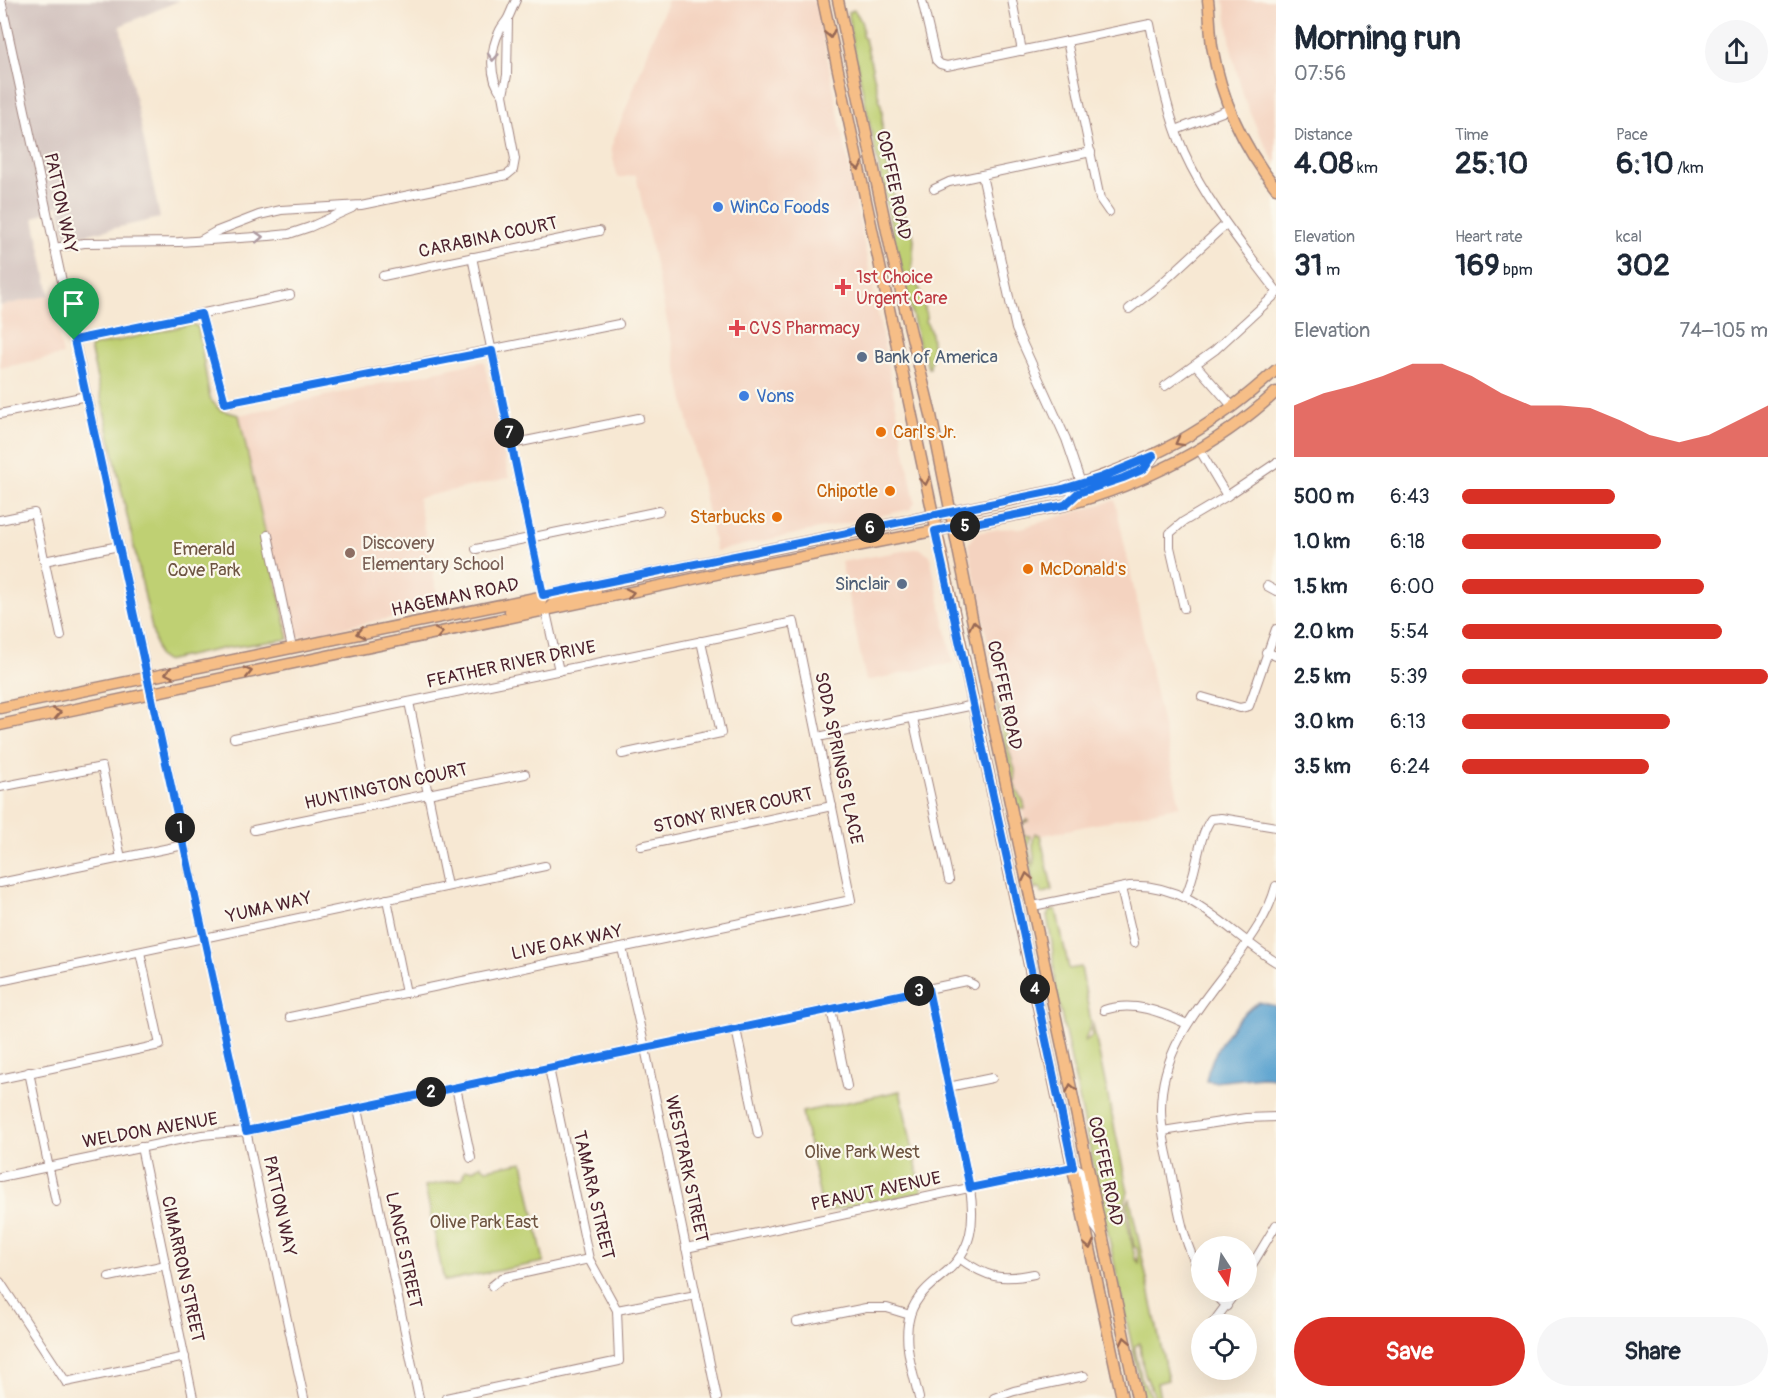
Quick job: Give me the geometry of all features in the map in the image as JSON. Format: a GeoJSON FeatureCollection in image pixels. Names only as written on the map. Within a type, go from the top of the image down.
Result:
{"type":"FeatureCollection","features":[{"type":"Feature","properties":{"kind":"main road","name":"COFFEE ROAD"},"geometry":{"type":"LineString","coordinates":[[823,0],[1122,1398]]}},
{"type":"Feature","properties":{"kind":"main road","name":"COFFEE ROAD"},"geometry":{"type":"LineString","coordinates":[[838,0],[892,255],[931,416],[1137,1398]]}},
{"type":"Feature","properties":{"kind":"main road"},"geometry":{"type":"LineString","coordinates":[[1208,0],[1216,66],[1230,109],[1248,147],[1276,188]]}},
{"type":"Feature","properties":{"kind":"main road","name":"HAGEMAN ROAD"},"geometry":{"type":"LineString","coordinates":[[0,708],[1063,489],[1102,477],[1153,456],[1193,435],[1233,407],[1276,370]]}},
{"type":"Feature","properties":{"kind":"main road","name":"HAGEMAN ROAD"},"geometry":{"type":"LineString","coordinates":[[0,725],[302,660],[546,612],[740,569],[1065,505],[1110,491],[1173,464],[1199,449],[1276,392]]}},
{"type":"Feature","properties":{"kind":"main road"},"geometry":{"type":"LineString","coordinates":[[1199,449],[1210,435],[1227,422],[1233,407]]}},
{"type":"Feature","properties":{"kind":"main road"},"geometry":{"type":"LineString","coordinates":[[1065,505],[1078,493],[1144,469],[1153,456]]}},
{"type":"Feature","properties":{"kind":"main road"},"geometry":{"type":"LineString","coordinates":[[740,569],[759,560],[802,550],[809,540]]}},
{"type":"Feature","properties":{"kind":"main road"},"geometry":{"type":"LineString","coordinates":[[546,612],[554,603],[591,593],[621,581]]}},
{"type":"Feature","properties":{"kind":"main road"},"geometry":{"type":"LineString","coordinates":[[483,624],[496,614],[540,605],[543,595]]}},
{"type":"Feature","properties":{"kind":"main road"},"geometry":{"type":"LineString","coordinates":[[983,748],[992,754],[1005,810],[1009,817],[1014,818]]}},
{"type":"Feature","properties":{"kind":"street","name":"PATTON WAY"},"geometry":{"type":"LineString","coordinates":[[1,0],[304,1398]]}},
{"type":"Feature","properties":{"kind":"street"},"geometry":{"type":"LineString","coordinates":[[503,95],[498,89],[492,70],[493,51],[500,30],[516,0]]}},
{"type":"Feature","properties":{"kind":"street"},"geometry":{"type":"LineString","coordinates":[[922,0],[934,53],[940,64],[955,65],[1150,24],[1165,96],[1176,130],[1195,174],[1226,224],[1276,292],[1196,365],[1166,386]]}},
{"type":"Feature","properties":{"kind":"street"},"geometry":{"type":"LineString","coordinates":[[1012,0],[1022,51]]}},
{"type":"Feature","properties":{"kind":"street"},"geometry":{"type":"LineString","coordinates":[[201,240],[215,232],[259,215],[281,210],[361,205],[507,175],[513,170],[515,159],[503,95],[507,75],[507,19]]}},
{"type":"Feature","properties":{"kind":"street"},"geometry":{"type":"LineString","coordinates":[[1067,41],[1100,198],[1109,212]]}},
{"type":"Feature","properties":{"kind":"street"},"geometry":{"type":"LineString","coordinates":[[1176,130],[1230,109]]}},
{"type":"Feature","properties":{"kind":"street"},"geometry":{"type":"LineString","coordinates":[[934,189],[949,182],[1090,152]]}},
{"type":"Feature","properties":{"kind":"street"},"geometry":{"type":"LineString","coordinates":[[982,175],[1016,330],[1066,439],[1081,483]]}},
{"type":"Feature","properties":{"kind":"street"},"geometry":{"type":"LineString","coordinates":[[54,248],[84,243],[179,242],[289,234],[361,205]]}},
{"type":"Feature","properties":{"kind":"street"},"geometry":{"type":"LineString","coordinates":[[1129,309],[1160,285],[1226,224]]}},
{"type":"Feature","properties":{"kind":"street","name":"CARABINA COURT"},"geometry":{"type":"LineString","coordinates":[[383,276],[599,231]]}},
{"type":"Feature","properties":{"kind":"street"},"geometry":{"type":"LineString","coordinates":[[472,257],[543,595]]}},
{"type":"Feature","properties":{"kind":"street"},"geometry":{"type":"LineString","coordinates":[[74,340],[290,295]]}},
{"type":"Feature","properties":{"kind":"street"},"geometry":{"type":"LineString","coordinates":[[201,314],[225,403],[619,324]]}},
{"type":"Feature","properties":{"kind":"street"},"geometry":{"type":"LineString","coordinates":[[1196,365],[1233,407]]}},
{"type":"Feature","properties":{"kind":"street"},"geometry":{"type":"LineString","coordinates":[[0,414],[86,396]]}},
{"type":"Feature","properties":{"kind":"street"},"geometry":{"type":"LineString","coordinates":[[511,444],[639,418]]}},
{"type":"Feature","properties":{"kind":"street"},"geometry":{"type":"LineString","coordinates":[[1199,449],[1227,496]]}},
{"type":"Feature","properties":{"kind":"street"},"geometry":{"type":"LineString","coordinates":[[1184,608],[1170,547],[1170,533],[1183,522],[1276,463]]}},
{"type":"Feature","properties":{"kind":"street"},"geometry":{"type":"LineString","coordinates":[[476,549],[659,511]]}},
{"type":"Feature","properties":{"kind":"street"},"geometry":{"type":"LineString","coordinates":[[0,520],[34,513],[61,636]]}},
{"type":"Feature","properties":{"kind":"street"},"geometry":{"type":"LineString","coordinates":[[268,535],[292,648]]}},
{"type":"Feature","properties":{"kind":"street"},"geometry":{"type":"LineString","coordinates":[[44,561],[118,546]]}},
{"type":"Feature","properties":{"kind":"street"},"geometry":{"type":"LineString","coordinates":[[1267,586],[1276,591]]}},
{"type":"Feature","properties":{"kind":"street"},"geometry":{"type":"LineString","coordinates":[[546,612],[559,671]]}},
{"type":"Feature","properties":{"kind":"street","name":"FEATHER RIVER DRIVE"},"geometry":{"type":"LineString","coordinates":[[234,738],[794,622]]}},
{"type":"Feature","properties":{"kind":"street","name":"SODA SPRINGS PLACE"},"geometry":{"type":"LineString","coordinates":[[794,622],[852,900]]}},
{"type":"Feature","properties":{"kind":"street"},"geometry":{"type":"LineString","coordinates":[[1202,697],[1240,708],[1249,706],[1266,652],[1276,629]]}},
{"type":"Feature","properties":{"kind":"street"},"geometry":{"type":"LineString","coordinates":[[622,754],[721,733],[701,641]]}},
{"type":"Feature","properties":{"kind":"street"},"geometry":{"type":"LineString","coordinates":[[1266,652],[1276,656]]}},
{"type":"Feature","properties":{"kind":"street"},"geometry":{"type":"LineString","coordinates":[[409,702],[447,886]]}},
{"type":"Feature","properties":{"kind":"street"},"geometry":{"type":"LineString","coordinates":[[818,737],[974,705]]}},
{"type":"Feature","properties":{"kind":"street"},"geometry":{"type":"LineString","coordinates":[[913,718],[949,880]]}},
{"type":"Feature","properties":{"kind":"street"},"geometry":{"type":"LineString","coordinates":[[0,787],[102,767],[121,858]]}},
{"type":"Feature","properties":{"kind":"street","name":"HUNTINGTON COURT"},"geometry":{"type":"LineString","coordinates":[[254,830],[525,774]]}},
{"type":"Feature","properties":{"kind":"street","name":"STONY RIVER COURT"},"geometry":{"type":"LineString","coordinates":[[641,846],[832,806]]}},
{"type":"Feature","properties":{"kind":"street"},"geometry":{"type":"LineString","coordinates":[[1185,897],[1195,873],[1205,827],[1211,819],[1221,818],[1276,826]]}},
{"type":"Feature","properties":{"kind":"street"},"geometry":{"type":"LineString","coordinates":[[0,884],[184,845]]}},
{"type":"Feature","properties":{"kind":"street","name":"YUMA WAY"},"geometry":{"type":"LineString","coordinates":[[0,981],[545,866]]}},
{"type":"Feature","properties":{"kind":"street"},"geometry":{"type":"LineString","coordinates":[[1191,1251],[1185,1237],[1162,1131],[1163,1080],[1173,1050],[1186,1024],[1264,918],[1276,886]]}},
{"type":"Feature","properties":{"kind":"street"},"geometry":{"type":"LineString","coordinates":[[1034,906],[1121,888],[1155,887],[1185,897],[1276,962]]}},
{"type":"Feature","properties":{"kind":"street"},"geometry":{"type":"LineString","coordinates":[[1121,888],[1134,943]]}},
{"type":"Feature","properties":{"kind":"street"},"geometry":{"type":"LineString","coordinates":[[387,899],[406,993]]}},
{"type":"Feature","properties":{"kind":"street","name":"LIVE OAK WAY"},"geometry":{"type":"LineString","coordinates":[[290,1017],[852,900]]}},
{"type":"Feature","properties":{"kind":"street","name":"WESTPARK STREET"},"geometry":{"type":"LineString","coordinates":[[622,948],[645,1048],[717,1398]]}},
{"type":"Feature","properties":{"kind":"street"},"geometry":{"type":"LineString","coordinates":[[0,1078],[160,1045],[140,952]]}},
{"type":"Feature","properties":{"kind":"street","name":"WELDON AVENUE"},"geometry":{"type":"LineString","coordinates":[[0,1176],[202,1135],[246,1131],[966,981],[974,985]]}},
{"type":"Feature","properties":{"kind":"street"},"geometry":{"type":"LineString","coordinates":[[919,1398],[907,1338],[910,1315],[925,1289],[959,1258],[972,1229],[973,1207],[928,989]]}},
{"type":"Feature","properties":{"kind":"street"},"geometry":{"type":"LineString","coordinates":[[1104,1010],[1128,1005],[1144,1008],[1186,1024]]}},
{"type":"Feature","properties":{"kind":"street"},"geometry":{"type":"LineString","coordinates":[[831,1009],[847,1086]]}},
{"type":"Feature","properties":{"kind":"street"},"geometry":{"type":"LineString","coordinates":[[736,1029],[758,1134]]}},
{"type":"Feature","properties":{"kind":"street","name":"TAMARA STREET"},"geometry":{"type":"LineString","coordinates":[[446,1398],[619,1361],[617,1310],[589,1259],[549,1068]]}},
{"type":"Feature","properties":{"kind":"street"},"geometry":{"type":"LineString","coordinates":[[29,1072],[56,1202]]}},
{"type":"Feature","properties":{"kind":"street"},"geometry":{"type":"LineString","coordinates":[[948,1087],[992,1078]]}},
{"type":"Feature","properties":{"kind":"street"},"geometry":{"type":"LineString","coordinates":[[456,1087],[471,1158]]}},
{"type":"Feature","properties":{"kind":"street","name":"LANCE STREET"},"geometry":{"type":"LineString","coordinates":[[358,1108],[419,1398]]}},
{"type":"Feature","properties":{"kind":"street"},"geometry":{"type":"LineString","coordinates":[[1162,1131],[1246,1118],[1276,1118]]}},
{"type":"Feature","properties":{"kind":"street","name":"CIMARRON STREET"},"geometry":{"type":"LineString","coordinates":[[141,1147],[193,1398]]}},
{"type":"Feature","properties":{"kind":"street"},"geometry":{"type":"LineString","coordinates":[[1073,1167],[1080,1170],[1093,1224],[1103,1238]]}},
{"type":"Feature","properties":{"kind":"street","name":"PEANUT AVENUE"},"geometry":{"type":"LineString","coordinates":[[686,1248],[1073,1167]]}},
{"type":"Feature","properties":{"kind":"street"},"geometry":{"type":"LineString","coordinates":[[1257,1257],[1276,1225]]}},
{"type":"Feature","properties":{"kind":"street"},"geometry":{"type":"LineString","coordinates":[[959,1258],[976,1270],[996,1278],[1017,1278],[1034,1274]]}},
{"type":"Feature","properties":{"kind":"street"},"geometry":{"type":"LineString","coordinates":[[492,1286],[502,1278],[589,1259]]}},
{"type":"Feature","properties":{"kind":"street"},"geometry":{"type":"LineString","coordinates":[[109,1276],[166,1265]]}},
{"type":"Feature","properties":{"kind":"street"},"geometry":{"type":"LineString","coordinates":[[0,1282],[66,1382],[185,1357]]}},
{"type":"Feature","properties":{"kind":"street"},"geometry":{"type":"LineString","coordinates":[[617,1310],[696,1295]]}},
{"type":"Feature","properties":{"kind":"street"},"geometry":{"type":"LineString","coordinates":[[1223,1302],[1227,1306]]}},
{"type":"Feature","properties":{"kind":"street"},"geometry":{"type":"LineString","coordinates":[[1220,1314],[1230,1302]]}},
{"type":"Feature","properties":{"kind":"street"},"geometry":{"type":"LineString","coordinates":[[797,1322],[866,1308],[888,1308],[910,1315]]}},
{"type":"Feature","properties":{"kind":"street"},"geometry":{"type":"LineString","coordinates":[[994,1398],[1014,1391],[1084,1376]]}},
{"type":"Feature","properties":{"kind":"shaded area"},"geometry":{"type":"Polygon","coordinates":[[[0,0],[180,0],[120,26],[160,218],[65,239],[59,205],[34,218],[50,295],[0,306],[0,0]]]}},
{"type":"Feature","properties":{"kind":"shaded area"},"geometry":{"type":"Polygon","coordinates":[[[668,0],[816,0],[915,502],[911,509],[716,551],[636,175],[617,178],[611,147],[668,0]]]}},
{"type":"Feature","properties":{"kind":"shaded area"},"geometry":{"type":"Polygon","coordinates":[[[1224,0],[1276,0],[1276,164],[1244,98],[1233,58],[1224,0]]]}},
{"type":"Feature","properties":{"kind":"shaded area"},"geometry":{"type":"Polygon","coordinates":[[[50,295],[63,355],[0,368],[0,306],[50,295]]]}},
{"type":"Feature","properties":{"kind":"shaded area","name":"Discovery Elementary School"},"geometry":{"type":"Polygon","coordinates":[[[484,361],[509,478],[418,498],[440,608],[289,639],[239,415],[484,361]]]}},
{"type":"Feature","properties":{"kind":"shaded area"},"geometry":{"type":"Polygon","coordinates":[[[1115,500],[1180,806],[1025,839],[1023,827],[1026,823],[1022,807],[1019,805],[993,680],[992,663],[968,544],[976,533],[1021,528],[1115,500]]]}},
{"type":"Feature","properties":{"kind":"shaded area"},"geometry":{"type":"Polygon","coordinates":[[[919,548],[930,555],[953,663],[866,681],[841,562],[919,548]]]}},
{"type":"Feature","properties":{"kind":"green space"},"geometry":{"type":"Polygon","coordinates":[[[854,10],[863,29],[862,36],[865,39],[882,110],[882,139],[892,191],[911,227],[914,239],[912,270],[922,296],[927,318],[925,321],[932,337],[930,368],[928,368],[924,353],[921,352],[889,216],[850,31],[849,12],[854,10]]]}},
{"type":"Feature","properties":{"kind":"green space","name":"Emerald Cove Park"},"geometry":{"type":"Polygon","coordinates":[[[192,324],[198,327],[210,399],[220,410],[239,415],[289,639],[225,648],[165,661],[158,656],[90,347],[192,324]]]}},
{"type":"Feature","properties":{"kind":"green space"},"geometry":{"type":"Polygon","coordinates":[[[994,696],[1007,731],[1009,751],[1015,769],[1014,784],[1025,809],[1019,809],[1017,806],[994,696]]]}},
{"type":"Feature","properties":{"kind":"green space"},"geometry":{"type":"Polygon","coordinates":[[[1027,820],[1022,824],[1024,835],[1030,836],[1028,847],[1033,867],[1035,833],[1040,835],[1051,883],[1052,890],[1042,894],[1040,888],[1035,890],[1021,828],[1022,823],[1027,820]]]}},
{"type":"Feature","properties":{"kind":"green space"},"geometry":{"type":"Polygon","coordinates":[[[1056,909],[1069,969],[1081,967],[1091,1023],[1085,1041],[1092,1036],[1093,1025],[1128,1192],[1124,1206],[1135,1258],[1139,1263],[1127,1204],[1130,1199],[1168,1380],[1157,1383],[1160,1398],[1156,1398],[1146,1377],[1140,1343],[1135,1346],[1135,1349],[1142,1381],[1153,1398],[1143,1398],[1055,985],[1052,943],[1047,916],[1050,911],[1056,909]]]}},
{"type":"Feature","properties":{"kind":"green space","name":"Olive Park West"},"geometry":{"type":"Polygon","coordinates":[[[900,1091],[922,1192],[823,1212],[802,1112],[900,1091]]]}},
{"type":"Feature","properties":{"kind":"green space","name":"Olive Park East"},"geometry":{"type":"Polygon","coordinates":[[[523,1162],[544,1262],[444,1281],[425,1186],[462,1179],[465,1170],[473,1170],[481,1165],[486,1169],[523,1162]]]}},
{"type":"Feature","properties":{"kind":"water"},"geometry":{"type":"Polygon","coordinates":[[[1259,1002],[1276,1006],[1276,1078],[1206,1081],[1208,1070],[1225,1036],[1250,1008],[1259,1002]]]}},
{"type":"Feature","properties":{"kind":"place","name":"WinCo Foods"},"geometry":{"type":"Point","coordinates":[718,207]}},
{"type":"Feature","properties":{"kind":"place","name":"1st Choice Urgent Care"},"geometry":{"type":"Point","coordinates":[843,287]}},
{"type":"Feature","properties":{"kind":"place","name":"CVS Pharmacy"},"geometry":{"type":"Point","coordinates":[737,328]}},
{"type":"Feature","properties":{"kind":"place","name":"Bank of America"},"geometry":{"type":"Point","coordinates":[862,357]}},
{"type":"Feature","properties":{"kind":"place","name":"Vons"},"geometry":{"type":"Point","coordinates":[744,396]}},
{"type":"Feature","properties":{"kind":"place","name":"Carl's Jr."},"geometry":{"type":"Point","coordinates":[881,432]}},
{"type":"Feature","properties":{"kind":"place","name":"Chipotle"},"geometry":{"type":"Point","coordinates":[890,491]}},
{"type":"Feature","properties":{"kind":"place","name":"Starbucks"},"geometry":{"type":"Point","coordinates":[777,517]}},
{"type":"Feature","properties":{"kind":"place","name":"Discovery Elementary School"},"geometry":{"type":"Point","coordinates":[350,553]}},
{"type":"Feature","properties":{"kind":"place","name":"McDonald's"},"geometry":{"type":"Point","coordinates":[1028,569]}},
{"type":"Feature","properties":{"kind":"place","name":"Sinclair"},"geometry":{"type":"Point","coordinates":[902,584]}},
{"type":"Feature","properties":{"kind":"route"},"geometry":{"type":"LineString","coordinates":[[201,314],[225,403],[492,351],[543,595],[621,581],[1063,489],[1102,477],[1153,456],[1144,469],[1078,493],[1065,505],[935,531],[1073,1167],[970,1188],[928,989],[246,1131],[74,340],[201,314]]}}]}
